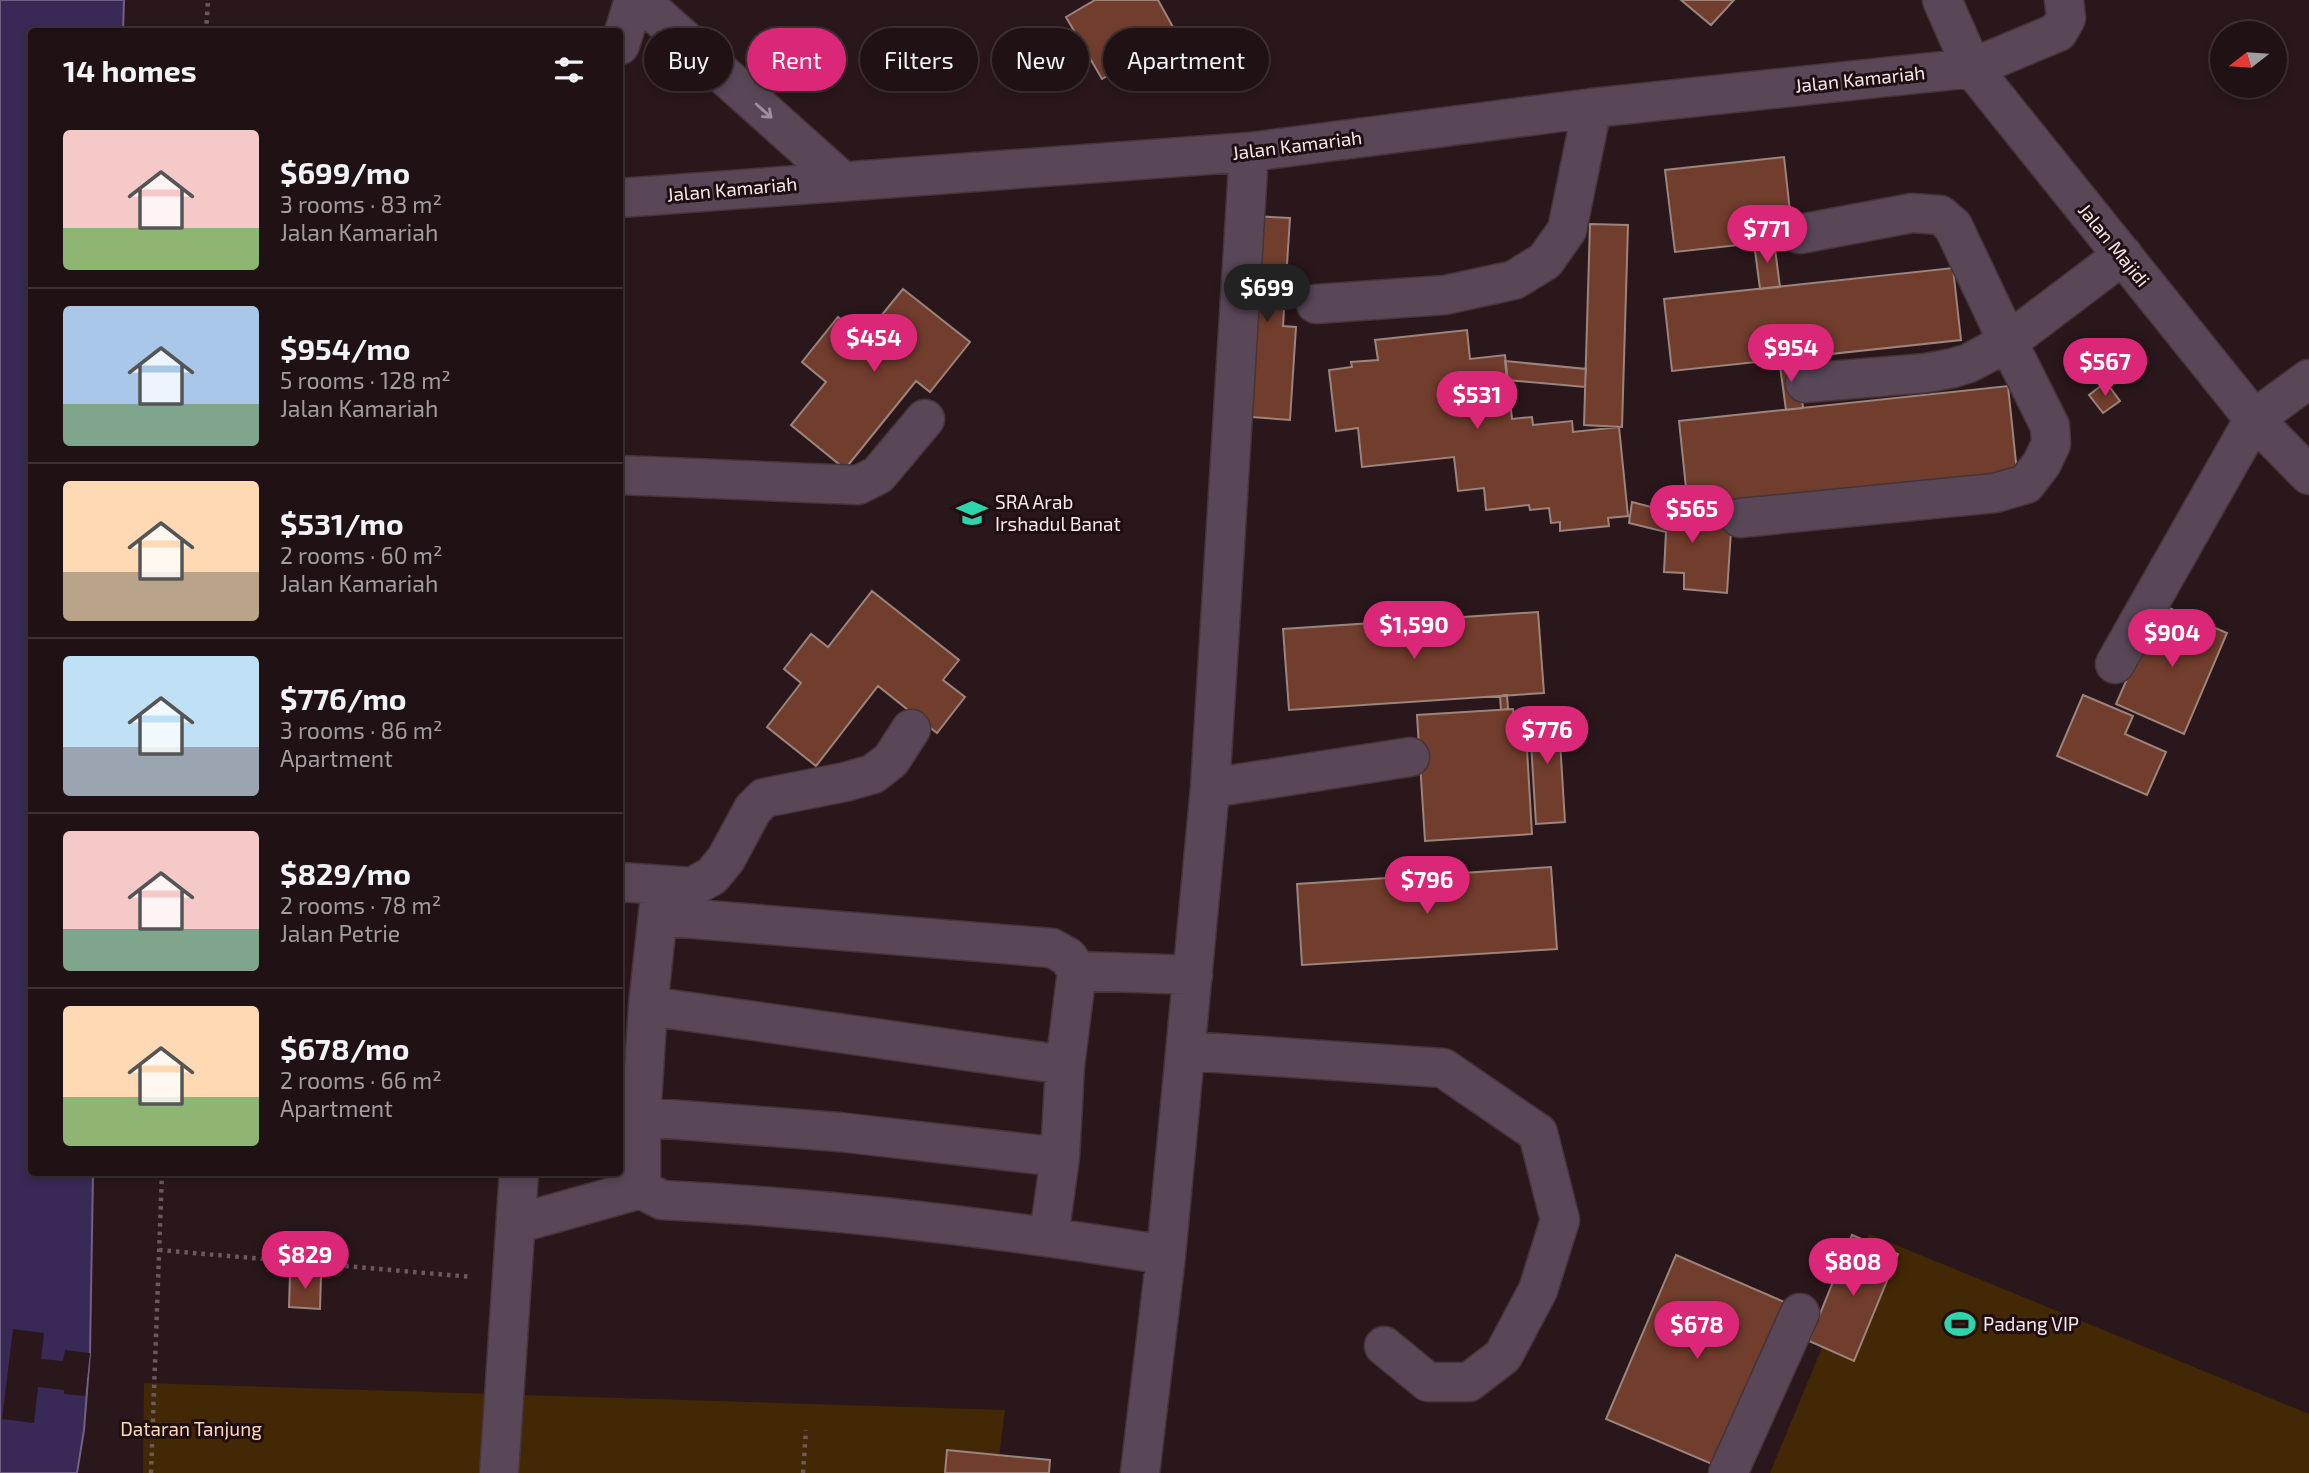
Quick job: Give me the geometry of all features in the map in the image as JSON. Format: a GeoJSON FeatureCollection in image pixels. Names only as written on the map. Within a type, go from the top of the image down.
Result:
{"type":"FeatureCollection","features":[{"type":"Feature","properties":{"kind":"street"},"geometry":{"type":"LineString","coordinates":[[623,35],[634,0]]}},
{"type":"Feature","properties":{"kind":"street"},"geometry":{"type":"LineString","coordinates":[[640,0],[841,180]]}},
{"type":"Feature","properties":{"kind":"street","name":"Jalan Majidi"},"geometry":{"type":"LineString","coordinates":[[1942,0],[1972,68],[2254,419],[2309,475]]}},
{"type":"Feature","properties":{"kind":"street","name":"Jalan Kamariah"},"geometry":{"type":"LineString","coordinates":[[623,198],[1249,152],[1592,108],[1972,68],[2058,32],[2066,18],[2064,0]]}},
{"type":"Feature","properties":{"kind":"street"},"geometry":{"type":"LineString","coordinates":[[1316,304],[1444,295],[1514,280],[1545,261],[1567,230],[1592,108]]}},
{"type":"Feature","properties":{"kind":"street"},"geometry":{"type":"LineString","coordinates":[[1140,1473],[1187,1051],[1210,788],[1249,152]]}},
{"type":"Feature","properties":{"kind":"street"},"geometry":{"type":"LineString","coordinates":[[1740,517],[1995,493],[2025,484],[2042,463],[2051,444],[2050,426],[1953,226],[1940,215],[1912,213],[1800,234]]}},
{"type":"Feature","properties":{"kind":"street"},"geometry":{"type":"LineString","coordinates":[[1805,383],[1926,373],[1969,363],[2008,342],[2123,255]]}},
{"type":"Feature","properties":{"kind":"street"},"geometry":{"type":"LineString","coordinates":[[2115,664],[2254,419],[2309,379]]}},
{"type":"Feature","properties":{"kind":"street"},"geometry":{"type":"LineString","coordinates":[[623,475],[858,485],[878,475],[925,419]]}},
{"type":"Feature","properties":{"kind":"street"},"geometry":{"type":"LineString","coordinates":[[660,901],[712,876],[726,859],[753,808],[764,798],[873,774],[891,760],[911,729]]}},
{"type":"Feature","properties":{"kind":"street"},"geometry":{"type":"LineString","coordinates":[[1210,788],[1410,757]]}},
{"type":"Feature","properties":{"kind":"street"},"geometry":{"type":"LineString","coordinates":[[623,883],[660,901],[1052,948],[1068,957],[1077,971],[1065,1065],[1060,1157],[1049,1236]]}},
{"type":"Feature","properties":{"kind":"street"},"geometry":{"type":"LineString","coordinates":[[641,1189],[641,1117],[648,1006],[660,901]]}},
{"type":"Feature","properties":{"kind":"street"},"geometry":{"type":"LineString","coordinates":[[1077,971],[1193,975]]}},
{"type":"Feature","properties":{"kind":"street"},"geometry":{"type":"LineString","coordinates":[[648,1006],[1065,1065]]}},
{"type":"Feature","properties":{"kind":"street"},"geometry":{"type":"LineString","coordinates":[[1187,1051],[1443,1068],[1538,1133],[1560,1220],[1538,1290],[1503,1356],[1469,1382],[1428,1382],[1384,1346]]}},
{"type":"Feature","properties":{"kind":"street"},"geometry":{"type":"LineString","coordinates":[[641,1117],[839,1132],[1060,1157]]}},
{"type":"Feature","properties":{"kind":"street"},"geometry":{"type":"LineString","coordinates":[[499,1473],[519,1176]]}},
{"type":"Feature","properties":{"kind":"street"},"geometry":{"type":"LineString","coordinates":[[516,1224],[641,1189],[662,1200],[871,1214],[1049,1236],[1166,1255]]}},
{"type":"Feature","properties":{"kind":"street"},"geometry":{"type":"LineString","coordinates":[[1728,1473],[1800,1313]]}},
{"type":"Feature","properties":{"kind":"path"},"geometry":{"type":"LineString","coordinates":[[206,28],[208,0]]}},
{"type":"Feature","properties":{"kind":"path"},"geometry":{"type":"LineString","coordinates":[[151,1473],[162,1176]]}},
{"type":"Feature","properties":{"kind":"path"},"geometry":{"type":"LineString","coordinates":[[159,1250],[512,1281]]}},
{"type":"Feature","properties":{"kind":"path"},"geometry":{"type":"LineString","coordinates":[[803,1473],[806,1430]]}},
{"type":"Feature","properties":{"kind":"green space","name":"Padang VIP"},"geometry":{"type":"Polygon","coordinates":[[[1869,1234],[2309,1414],[2309,1473],[1770,1473],[1869,1234]]]}},
{"type":"Feature","properties":{"kind":"green space","name":"Dataran Tanjung"},"geometry":{"type":"Polygon","coordinates":[[[144,1383],[1005,1410],[997,1473],[143,1473],[144,1383]]]}},
{"type":"Feature","properties":{"kind":"shaded area"},"geometry":{"type":"Polygon","coordinates":[[[0,0],[124,0],[123,28],[28,28],[28,1176],[93,1176],[90,1353],[84,1430],[77,1473],[0,1473],[0,0]]]}},
{"type":"Feature","properties":{"kind":"pier"},"geometry":{"type":"Polygon","coordinates":[[[13,1329],[44,1333],[41,1359],[63,1361],[65,1350],[90,1353],[85,1396],[38,1387],[34,1423],[2,1419],[13,1329]]]}},
{"type":"Feature","properties":{"kind":"building"},"geometry":{"type":"Polygon","coordinates":[[[1095,0],[1158,0],[1174,28],[1103,28],[1102,79],[1089,57],[1089,28],[1072,28],[1066,17],[1095,0]]]}},
{"type":"Feature","properties":{"kind":"building"},"geometry":{"type":"Polygon","coordinates":[[[1681,0],[1734,0],[1711,25],[1681,0]]]}},
{"type":"Feature","properties":{"kind":"building"},"geometry":{"type":"Polygon","coordinates":[[[1784,157],[1793,239],[1675,252],[1665,170],[1784,157]]]}},
{"type":"Feature","properties":{"kind":"building"},"geometry":{"type":"Polygon","coordinates":[[[1250,216],[1290,218],[1283,326],[1296,327],[1290,420],[1238,416],[1250,216]]]}},
{"type":"Feature","properties":{"kind":"building"},"geometry":{"type":"Polygon","coordinates":[[[1590,224],[1628,225],[1622,427],[1584,425],[1590,224]]]}},
{"type":"Feature","properties":{"kind":"building"},"geometry":{"type":"Polygon","coordinates":[[[1774,241],[1780,287],[1760,289],[1754,243],[1774,241]]]}},
{"type":"Feature","properties":{"kind":"building"},"geometry":{"type":"Polygon","coordinates":[[[1953,268],[1961,340],[1672,371],[1664,299],[1953,268]]]}},
{"type":"Feature","properties":{"kind":"building"},"geometry":{"type":"Polygon","coordinates":[[[903,289],[970,342],[930,392],[916,381],[845,469],[791,425],[826,382],[802,362],[838,317],[863,338],[903,289]]]}},
{"type":"Feature","properties":{"kind":"building"},"geometry":{"type":"Polygon","coordinates":[[[1467,330],[1470,359],[1505,355],[1512,419],[1532,417],[1533,425],[1572,421],[1573,432],[1619,427],[1628,516],[1608,518],[1609,526],[1560,531],[1560,522],[1551,523],[1549,508],[1530,510],[1529,505],[1486,510],[1484,488],[1458,491],[1454,457],[1362,467],[1358,428],[1336,431],[1329,370],[1352,367],[1351,362],[1378,360],[1375,340],[1467,330]]]}},
{"type":"Feature","properties":{"kind":"building"},"geometry":{"type":"Polygon","coordinates":[[[1797,358],[1803,408],[1786,410],[1779,359],[1797,358]]]}},
{"type":"Feature","properties":{"kind":"building"},"geometry":{"type":"Polygon","coordinates":[[[1505,361],[1586,369],[1585,387],[1507,380],[1505,361]]]}},
{"type":"Feature","properties":{"kind":"building"},"geometry":{"type":"Polygon","coordinates":[[[2106,382],[2120,401],[2103,413],[2089,395],[2106,382]]]}},
{"type":"Feature","properties":{"kind":"building"},"geometry":{"type":"Polygon","coordinates":[[[2008,386],[2017,472],[1688,507],[1679,421],[2008,386]]]}},
{"type":"Feature","properties":{"kind":"building"},"geometry":{"type":"Polygon","coordinates":[[[1632,502],[1678,514],[1732,515],[1727,593],[1684,589],[1684,573],[1664,572],[1666,532],[1629,523],[1632,502]]]}},
{"type":"Feature","properties":{"kind":"building"},"geometry":{"type":"Polygon","coordinates":[[[872,591],[959,660],[943,680],[965,697],[937,733],[878,686],[816,766],[767,727],[801,683],[784,669],[811,634],[828,647],[872,591]]]}},
{"type":"Feature","properties":{"kind":"building"},"geometry":{"type":"Polygon","coordinates":[[[2160,604],[2227,633],[2184,734],[2116,704],[2160,604]]]}},
{"type":"Feature","properties":{"kind":"building"},"geometry":{"type":"Polygon","coordinates":[[[1538,612],[1544,693],[1289,710],[1283,629],[1538,612]]]}},
{"type":"Feature","properties":{"kind":"building"},"geometry":{"type":"Polygon","coordinates":[[[1507,695],[1508,709],[1501,710],[1500,696],[1507,695]]]}},
{"type":"Feature","properties":{"kind":"building"},"geometry":{"type":"Polygon","coordinates":[[[2083,695],[2133,716],[2125,734],[2166,752],[2147,795],[2057,756],[2083,695]]]}},
{"type":"Feature","properties":{"kind":"building"},"geometry":{"type":"Polygon","coordinates":[[[1513,709],[1514,716],[1525,715],[1532,834],[1425,841],[1417,715],[1513,709]]]}},
{"type":"Feature","properties":{"kind":"building"},"geometry":{"type":"Polygon","coordinates":[[[1558,709],[1565,822],[1536,824],[1529,711],[1558,709]]]}},
{"type":"Feature","properties":{"kind":"building"},"geometry":{"type":"Polygon","coordinates":[[[1551,867],[1557,949],[1302,965],[1297,884],[1551,867]]]}},
{"type":"Feature","properties":{"kind":"building"},"geometry":{"type":"Polygon","coordinates":[[[1852,1235],[1898,1254],[1854,1361],[1809,1341],[1852,1235]]]}},
{"type":"Feature","properties":{"kind":"building"},"geometry":{"type":"Polygon","coordinates":[[[1676,1255],[1789,1304],[1719,1467],[1606,1419],[1676,1255]]]}},
{"type":"Feature","properties":{"kind":"building"},"geometry":{"type":"Polygon","coordinates":[[[290,1274],[321,1275],[320,1309],[289,1307],[290,1274]]]}},
{"type":"Feature","properties":{"kind":"building"},"geometry":{"type":"Polygon","coordinates":[[[947,1450],[1050,1460],[1049,1473],[945,1473],[947,1450]]]}},
{"type":"Feature","properties":{"kind":"place","name":"SRA Arab Irshadul Banat"},"geometry":{"type":"Point","coordinates":[972,513]}},
{"type":"Feature","properties":{"kind":"place","name":"Padang VIP"},"geometry":{"type":"Point","coordinates":[1960,1324]}}]}
